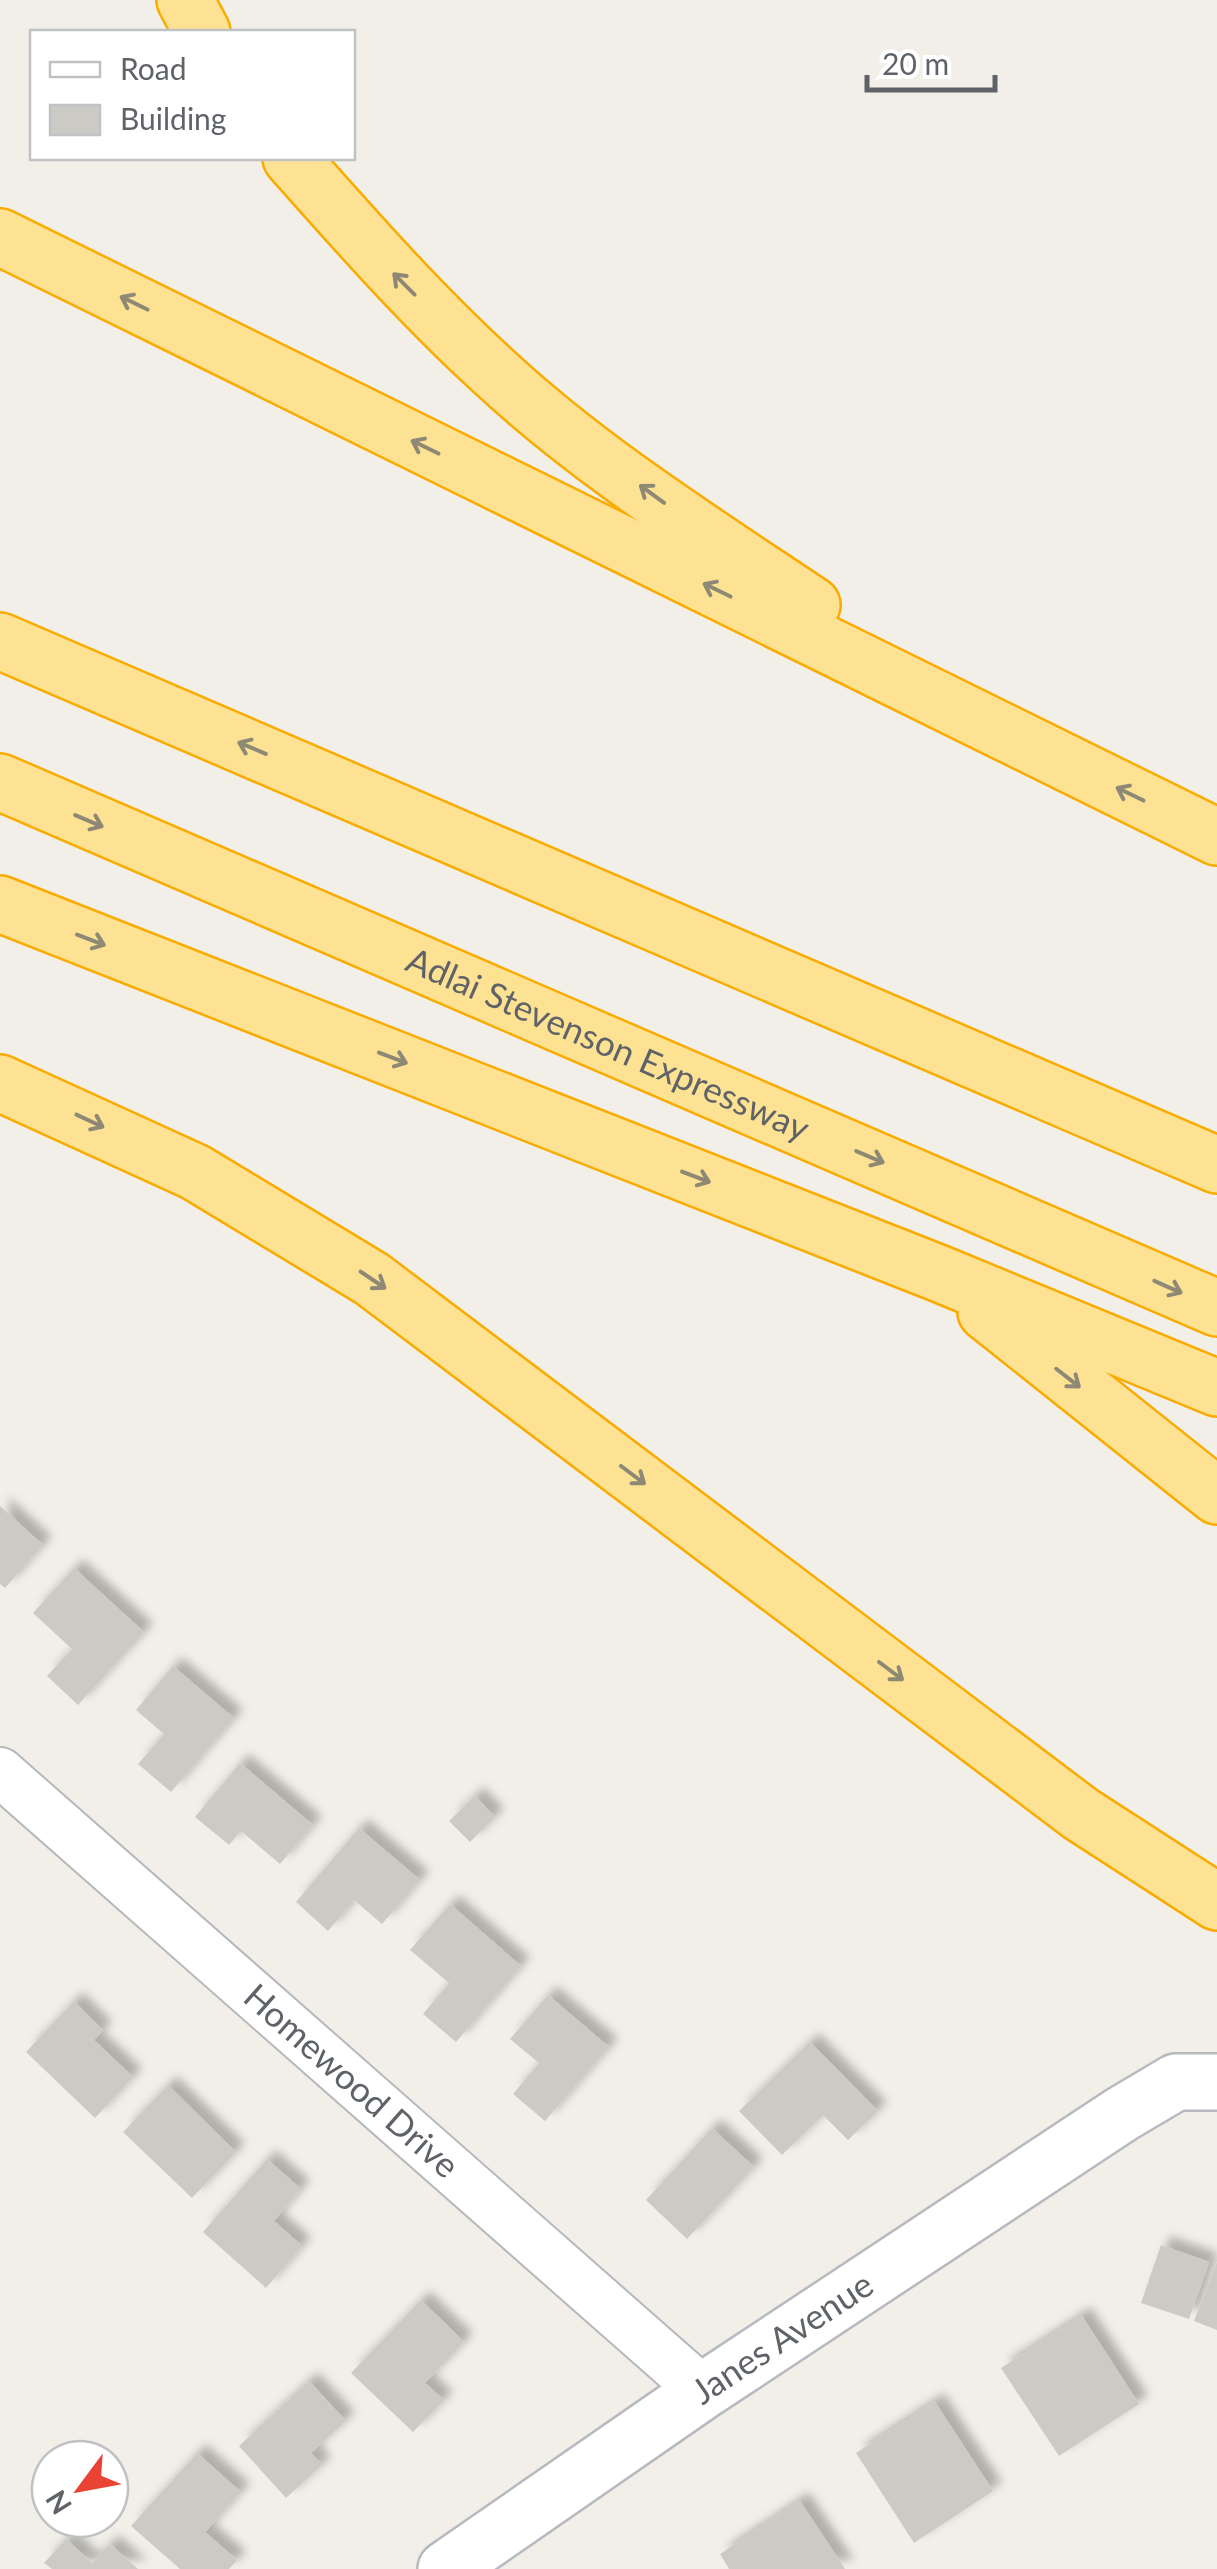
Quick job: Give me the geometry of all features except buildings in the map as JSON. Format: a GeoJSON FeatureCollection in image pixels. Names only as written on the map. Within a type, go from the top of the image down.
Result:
{"type":"FeatureCollection","features":[{"type":"Feature","properties":{"kind":"highway"},"geometry":{"type":"LineString","coordinates":[[185,0],[201,30]]}},
{"type":"Feature","properties":{"kind":"highway"},"geometry":{"type":"LineString","coordinates":[[292,160],[392,272],[507,383],[594,452],[734,553],[993,726]]}},
{"type":"Feature","properties":{"kind":"highway"},"geometry":{"type":"LineString","coordinates":[[0,238],[1217,837]]}},
{"type":"Feature","properties":{"kind":"highway"},"geometry":{"type":"LineString","coordinates":[[0,640],[1217,1164]]}},
{"type":"Feature","properties":{"kind":"highway","name":"Adlai Stevenson Expressway"},"geometry":{"type":"LineString","coordinates":[[0,782],[1217,1308]]}},
{"type":"Feature","properties":{"kind":"highway"},"geometry":{"type":"LineString","coordinates":[[342,786],[1217,1136]]}},
{"type":"Feature","properties":{"kind":"highway"},"geometry":{"type":"LineString","coordinates":[[0,904],[938,1272],[1217,1388]]}},
{"type":"Feature","properties":{"kind":"highway"},"geometry":{"type":"LineString","coordinates":[[0,1082],[195,1172],[372,1279],[1066,1803],[1217,1902]]}},
{"type":"Feature","properties":{"kind":"highway"},"geometry":{"type":"LineString","coordinates":[[938,1272],[1217,1496]]}},
{"type":"Feature","properties":{"kind":"street","name":"Homewood Drive"},"geometry":{"type":"LineString","coordinates":[[0,1772],[702,2391]]}},
{"type":"Feature","properties":{"kind":"street","name":"Janes Avenue"},"geometry":{"type":"LineString","coordinates":[[446,2569],[702,2391],[1122,2114],[1176,2082],[1217,2082]]}}]}
